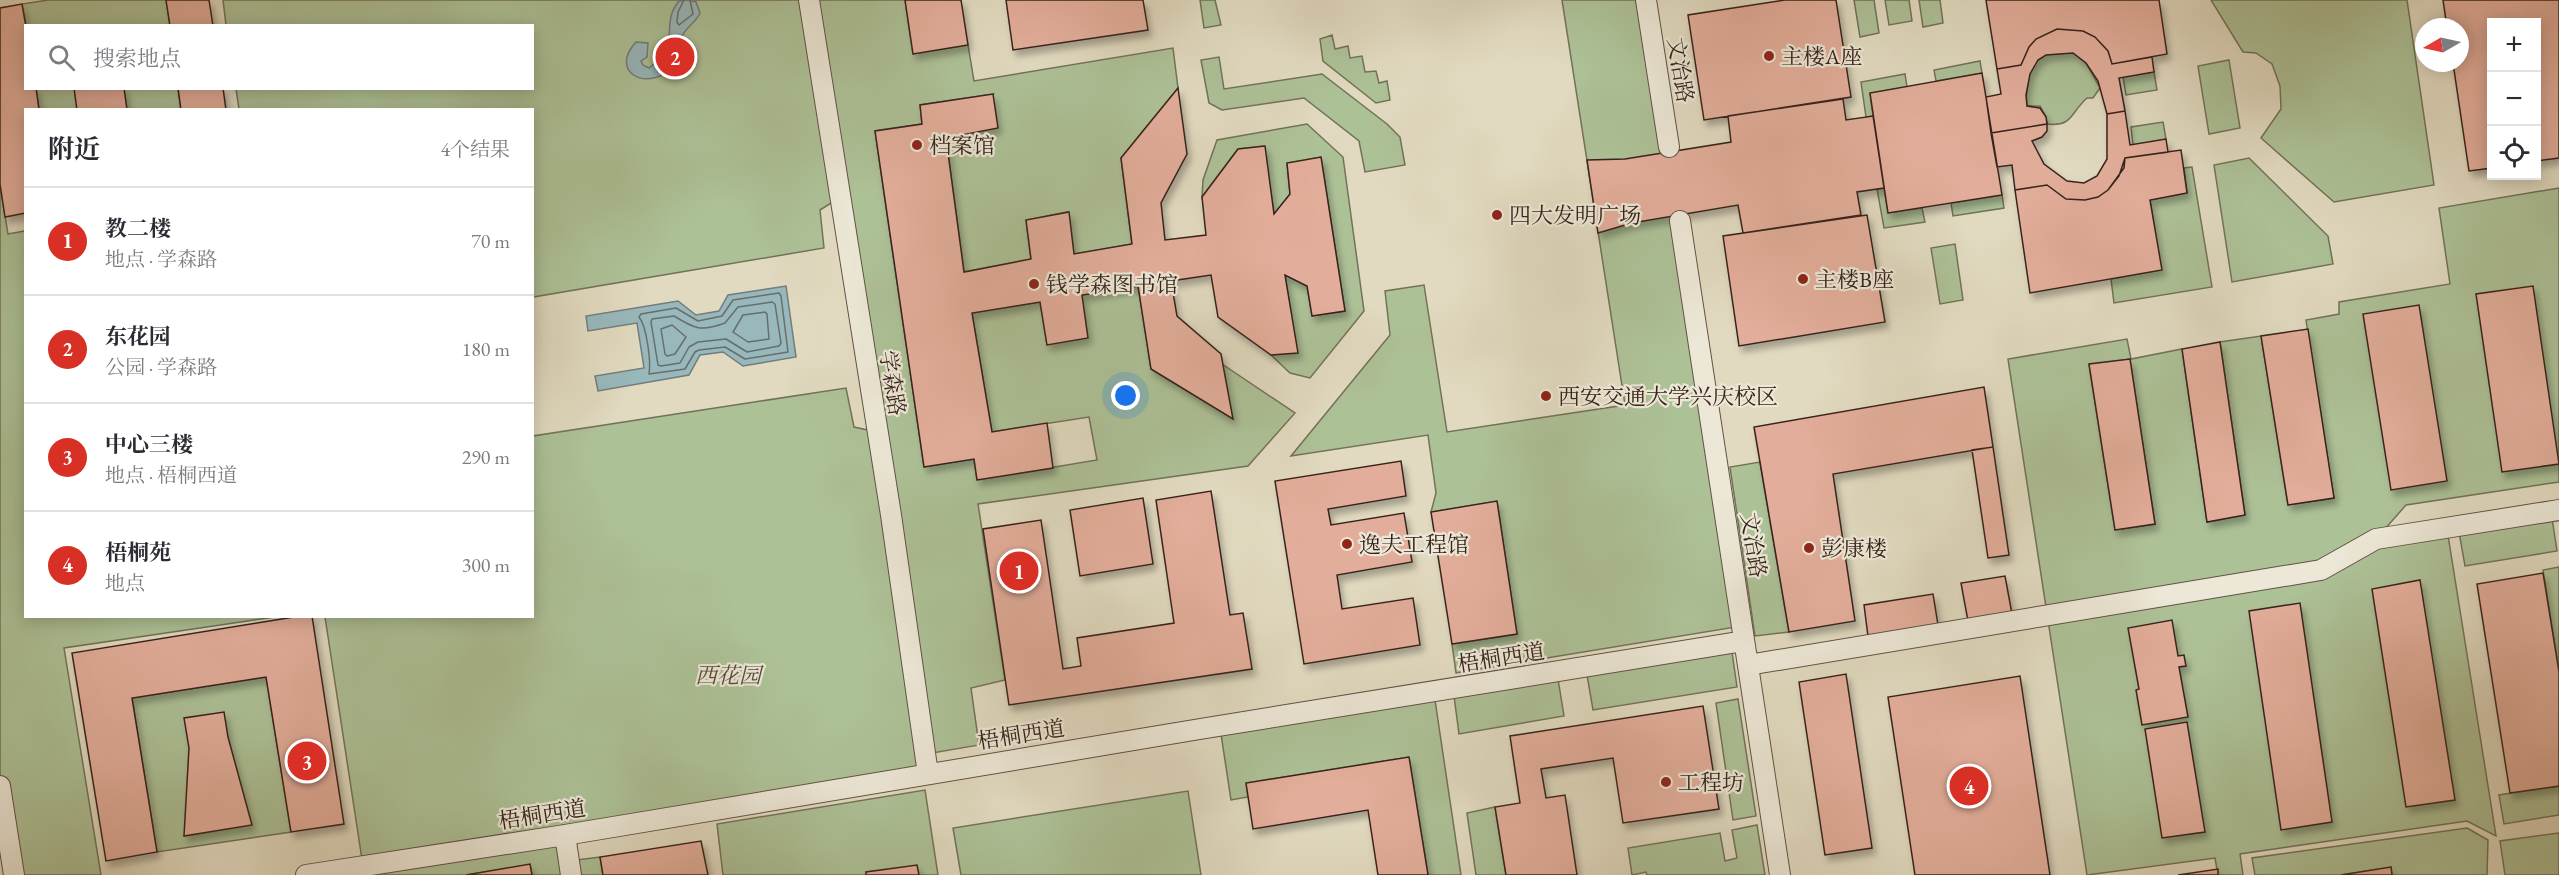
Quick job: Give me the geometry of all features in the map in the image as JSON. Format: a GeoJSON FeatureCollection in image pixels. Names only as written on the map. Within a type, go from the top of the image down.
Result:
{"type":"FeatureCollection","features":[{"type":"Feature","properties":{"kind":"street","name":"学森路"},"geometry":{"type":"LineString","coordinates":[[809,0],[891,516],[928,774]]}},
{"type":"Feature","properties":{"kind":"street","name":"文治路"},"geometry":{"type":"LineString","coordinates":[[1646,0],[1669,147]]}},
{"type":"Feature","properties":{"kind":"street","name":"文治路"},"geometry":{"type":"LineString","coordinates":[[1680,221],[1780,875]]}},
{"type":"Feature","properties":{"kind":"street"},"geometry":{"type":"LineString","coordinates":[[1748,665],[2321,570],[2376,539],[2559,510]]}},
{"type":"Feature","properties":{"kind":"street","name":"梧桐西道"},"geometry":{"type":"LineString","coordinates":[[306,875],[565,835],[1744,641]]}},
{"type":"Feature","properties":{"kind":"street"},"geometry":{"type":"LineString","coordinates":[[0,786],[14,875]]}},
{"type":"Feature","properties":{"kind":"street"},"geometry":{"type":"LineString","coordinates":[[565,835],[571,875]]}},
{"type":"Feature","properties":{"kind":"green space"},"geometry":{"type":"Polygon","coordinates":[[[48,0],[166,0],[170,24],[26,24],[22,4],[48,0]]]}},
{"type":"Feature","properties":{"kind":"green space","name":"西花园"},"geometry":{"type":"Polygon","coordinates":[[[223,0],[905,0],[913,54],[968,45],[974,81],[1173,48],[1178,88],[1121,158],[1132,244],[1074,254],[1068,212],[1026,220],[1031,259],[964,272],[946,138],[993,94],[920,105],[922,124],[875,131],[924,467],[974,459],[977,480],[1097,460],[1089,417],[992,432],[972,313],[1040,302],[1047,344],[1082,295],[1138,286],[1151,369],[1232,418],[1222,364],[1295,413],[1248,466],[978,504],[1005,680],[971,688],[979,745],[926,754],[928,774],[363,866],[325,618],[534,618],[534,436],[846,388],[854,427],[877,432],[839,198],[820,210],[824,248],[534,297],[534,108],[239,108],[236,90],[534,90],[534,24],[226,24],[223,0]]]}},
{"type":"Feature","properties":{"kind":"green space"},"geometry":{"type":"Polygon","coordinates":[[[1200,0],[1215,0],[1221,25],[1204,28],[1200,0]]]}},
{"type":"Feature","properties":{"kind":"green space"},"geometry":{"type":"Polygon","coordinates":[[[1562,0],[1646,0],[1742,626],[1456,673],[1452,644],[1517,634],[1497,501],[1431,512],[1436,493],[1428,435],[1291,456],[1390,335],[1385,291],[1424,285],[1447,432],[1625,405],[1562,0]]]}},
{"type":"Feature","properties":{"kind":"green space"},"geometry":{"type":"Polygon","coordinates":[[[1854,0],[1874,0],[1879,33],[1860,37],[1854,0]]]}},
{"type":"Feature","properties":{"kind":"green space"},"geometry":{"type":"Polygon","coordinates":[[[1885,0],[1909,0],[1912,21],[1889,25],[1885,0]]]}},
{"type":"Feature","properties":{"kind":"green space"},"geometry":{"type":"Polygon","coordinates":[[[1919,0],[1940,0],[1943,23],[1923,27],[1919,0]]]}},
{"type":"Feature","properties":{"kind":"green space"},"geometry":{"type":"Polygon","coordinates":[[[2211,0],[2407,0],[2415,55],[2415,72],[2418,72],[2434,185],[2334,202],[2261,138],[2281,109],[2280,86],[2272,64],[2256,53],[2243,52],[2211,0]]]}},
{"type":"Feature","properties":{"kind":"green space"},"geometry":{"type":"Polygon","coordinates":[[[1332,35],[1335,49],[1348,46],[1350,58],[1362,56],[1365,72],[1376,71],[1379,83],[1387,81],[1390,100],[1376,103],[1323,61],[1320,39],[1332,35]]]}},
{"type":"Feature","properties":{"kind":"green space"},"geometry":{"type":"Polygon","coordinates":[[[2054,53],[2073,53],[2086,63],[2100,88],[2093,98],[2087,98],[2081,104],[2067,121],[2047,124],[2040,106],[2027,106],[2029,76],[2041,57],[2054,53]]]}},
{"type":"Feature","properties":{"kind":"green space"},"geometry":{"type":"Polygon","coordinates":[[[1219,57],[1224,89],[1322,74],[1387,124],[1400,137],[1405,165],[1365,172],[1359,141],[1304,98],[1222,110],[1209,103],[1201,60],[1219,57]]]}},
{"type":"Feature","properties":{"kind":"green space"},"geometry":{"type":"Polygon","coordinates":[[[2229,60],[2240,128],[2209,134],[2198,66],[2229,60]]]}},
{"type":"Feature","properties":{"kind":"green space"},"geometry":{"type":"Polygon","coordinates":[[[1980,61],[1982,73],[1936,81],[1934,70],[1980,61]]]}},
{"type":"Feature","properties":{"kind":"green space"},"geometry":{"type":"Polygon","coordinates":[[[2154,72],[2157,90],[2126,95],[2123,77],[2154,72]]]}},
{"type":"Feature","properties":{"kind":"green space"},"geometry":{"type":"Polygon","coordinates":[[[1905,74],[1907,87],[1870,93],[1873,116],[1866,117],[1861,82],[1905,74]]]}},
{"type":"Feature","properties":{"kind":"green space"},"geometry":{"type":"Polygon","coordinates":[[[36,90],[178,90],[181,108],[39,108],[36,90]]]}},
{"type":"Feature","properties":{"kind":"green space"},"geometry":{"type":"Polygon","coordinates":[[[2163,122],[2166,139],[2133,145],[2131,127],[2163,122]]]}},
{"type":"Feature","properties":{"kind":"green space"},"geometry":{"type":"Polygon","coordinates":[[[1307,124],[1343,157],[1364,311],[1310,378],[1290,373],[1271,355],[1297,352],[1285,275],[1307,286],[1312,316],[1345,311],[1321,157],[1287,163],[1290,194],[1274,214],[1264,146],[1238,149],[1202,197],[1203,180],[1217,140],[1307,124]]]}},
{"type":"Feature","properties":{"kind":"green space"},"geometry":{"type":"Polygon","coordinates":[[[2249,158],[2328,236],[2333,264],[2232,282],[2214,165],[2249,158]]]}},
{"type":"Feature","properties":{"kind":"green space"},"geometry":{"type":"Polygon","coordinates":[[[2192,167],[2212,287],[2114,303],[2111,279],[2161,270],[2150,200],[2187,193],[2184,168],[2192,167]]]}},
{"type":"Feature","properties":{"kind":"green space"},"geometry":{"type":"Polygon","coordinates":[[[0,184],[8,234],[24,231],[24,618],[268,618],[64,648],[101,875],[14,875],[0,786],[0,184]]]}},
{"type":"Feature","properties":{"kind":"green space"},"geometry":{"type":"Polygon","coordinates":[[[1884,188],[1888,213],[1922,208],[1925,222],[1884,228],[1877,189],[1884,188]]]}},
{"type":"Feature","properties":{"kind":"green space"},"geometry":{"type":"Polygon","coordinates":[[[2559,188],[2559,482],[2406,505],[2377,538],[2447,529],[2496,836],[2467,821],[2240,854],[2243,875],[2218,875],[2215,858],[2087,875],[2008,359],[2127,339],[2131,359],[2182,349],[2207,522],[2245,515],[2220,342],[2261,336],[2288,505],[2334,498],[2306,320],[2339,314],[2339,302],[2450,284],[2439,208],[2559,188]],[[2130,359],[2089,365],[2115,530],[2155,524],[2130,359]]]}},
{"type":"Feature","properties":{"kind":"green space"},"geometry":{"type":"Polygon","coordinates":[[[2002,195],[2004,208],[1953,216],[1951,203],[2002,195]]]}},
{"type":"Feature","properties":{"kind":"green space"},"geometry":{"type":"Polygon","coordinates":[[[1955,244],[1963,300],[1940,304],[1931,248],[1955,244]]]}},
{"type":"Feature","properties":{"kind":"green space"},"geometry":{"type":"Polygon","coordinates":[[[1760,462],[1789,632],[1755,636],[1730,467],[1760,462]]]}},
{"type":"Feature","properties":{"kind":"green space"},"geometry":{"type":"Polygon","coordinates":[[[2552,518],[2557,551],[2465,566],[2459,532],[2552,518]]]}},
{"type":"Feature","properties":{"kind":"green space"},"geometry":{"type":"Polygon","coordinates":[[[2559,567],[2559,671],[2543,570],[2559,567]]]}},
{"type":"Feature","properties":{"kind":"green space"},"geometry":{"type":"Polygon","coordinates":[[[1732,652],[1737,687],[1593,710],[1587,675],[1732,652]]]}},
{"type":"Feature","properties":{"kind":"green space"},"geometry":{"type":"Polygon","coordinates":[[[266,677],[291,832],[157,852],[132,698],[266,677]]]}},
{"type":"Feature","properties":{"kind":"green space"},"geometry":{"type":"Polygon","coordinates":[[[1558,679],[1564,716],[1459,734],[1454,696],[1558,679]]]}},
{"type":"Feature","properties":{"kind":"green space"},"geometry":{"type":"Polygon","coordinates":[[[1738,699],[1756,816],[1733,820],[1716,703],[1738,699]]]}},
{"type":"Feature","properties":{"kind":"green space"},"geometry":{"type":"Polygon","coordinates":[[[1435,700],[1461,875],[1428,875],[1409,757],[1246,783],[1248,797],[1231,800],[1221,734],[1435,700]]]}},
{"type":"Feature","properties":{"kind":"green space"},"geometry":{"type":"Polygon","coordinates":[[[2559,786],[2559,815],[2504,824],[2499,795],[2559,786]]]}},
{"type":"Feature","properties":{"kind":"green space"},"geometry":{"type":"Polygon","coordinates":[[[925,790],[938,875],[723,875],[717,824],[925,790]]]}},
{"type":"Feature","properties":{"kind":"green space"},"geometry":{"type":"Polygon","coordinates":[[[1188,791],[1201,875],[961,875],[953,828],[1188,791]]]}},
{"type":"Feature","properties":{"kind":"green space"},"geometry":{"type":"Polygon","coordinates":[[[1495,807],[1506,875],[1476,875],[1467,813],[1495,807]]]}},
{"type":"Feature","properties":{"kind":"green space"},"geometry":{"type":"Polygon","coordinates":[[[1757,825],[1765,875],[1647,875],[1646,872],[1632,875],[1628,848],[1720,833],[1725,861],[1737,858],[1732,830],[1757,825]]]}},
{"type":"Feature","properties":{"kind":"green space"},"geometry":{"type":"Polygon","coordinates":[[[2467,828],[2488,840],[2487,875],[2392,875],[2391,867],[2341,875],[2255,875],[2252,858],[2467,828]]]}},
{"type":"Feature","properties":{"kind":"green space"},"geometry":{"type":"Polygon","coordinates":[[[2559,833],[2559,875],[2505,875],[2500,841],[2559,833]]]}},
{"type":"Feature","properties":{"kind":"green space"},"geometry":{"type":"Polygon","coordinates":[[[566,841],[569,861],[600,857],[603,875],[532,875],[530,865],[466,875],[312,875],[566,841]]]}},
{"type":"Feature","properties":{"kind":"water"},"geometry":{"type":"Polygon","coordinates":[[[679,1],[696,2],[700,13],[683,35],[678,58],[674,65],[661,76],[651,79],[634,75],[628,69],[626,62],[636,42],[648,43],[647,57],[641,61],[649,68],[665,50],[673,10],[679,1]]]}},
{"type":"Feature","properties":{"kind":"water"},"geometry":{"type":"Polygon","coordinates":[[[786,286],[796,357],[743,366],[723,352],[700,355],[689,375],[598,391],[595,376],[644,368],[637,323],[588,331],[586,316],[678,301],[696,315],[719,311],[728,295],[786,286]]]}},
{"type":"Feature","properties":{"kind":"building"},"geometry":{"type":"Polygon","coordinates":[[[166,0],[209,0],[213,24],[170,24],[166,0]]]}},
{"type":"Feature","properties":{"kind":"building"},"geometry":{"type":"Polygon","coordinates":[[[905,0],[961,0],[968,45],[913,54],[905,0]]]}},
{"type":"Feature","properties":{"kind":"building"},"geometry":{"type":"Polygon","coordinates":[[[1006,0],[1143,0],[1148,30],[1013,50],[1006,0]]]}},
{"type":"Feature","properties":{"kind":"building","name":"主楼A座"},"geometry":{"type":"Polygon","coordinates":[[[1785,0],[1836,0],[1851,97],[1704,120],[1688,15],[1785,0]]]}},
{"type":"Feature","properties":{"kind":"building"},"geometry":{"type":"Polygon","coordinates":[[[1986,0],[2159,0],[2167,54],[2112,64],[2108,51],[2095,37],[2083,31],[2057,29],[2036,39],[2029,47],[2021,65],[1997,69],[1986,0]]]}},
{"type":"Feature","properties":{"kind":"building"},"geometry":{"type":"Polygon","coordinates":[[[2443,0],[2559,0],[2559,158],[2541,160],[2541,18],[2487,18],[2487,169],[2469,171],[2454,72],[2469,72],[2469,18],[2446,18],[2443,0]]]}},
{"type":"Feature","properties":{"kind":"building"},"geometry":{"type":"Polygon","coordinates":[[[22,4],[25,24],[24,90],[36,90],[39,108],[24,108],[24,213],[5,217],[0,184],[0,8],[22,4]]]}},
{"type":"Feature","properties":{"kind":"building"},"geometry":{"type":"Polygon","coordinates":[[[2057,29],[2083,31],[2095,37],[2108,51],[2112,64],[2152,57],[2154,72],[2119,78],[2125,111],[2107,114],[2098,81],[2086,63],[2073,53],[2046,55],[2038,60],[2030,74],[2026,95],[2027,106],[2040,108],[2046,117],[2047,124],[1991,133],[1986,97],[2001,94],[1997,69],[2021,65],[2029,47],[2036,39],[2057,29]]]}},
{"type":"Feature","properties":{"kind":"building"},"geometry":{"type":"Polygon","coordinates":[[[1982,73],[2002,195],[1888,213],[1870,93],[1982,73]]]}},
{"type":"Feature","properties":{"kind":"building","name":"钱学森图书馆"},"geometry":{"type":"Polygon","coordinates":[[[1178,88],[1187,154],[1161,203],[1165,240],[1206,235],[1202,197],[1238,149],[1265,146],[1274,214],[1290,194],[1287,163],[1321,157],[1345,311],[1312,316],[1307,286],[1285,275],[1298,353],[1271,355],[1218,317],[1211,275],[1171,281],[1177,316],[1221,354],[1233,419],[1151,369],[1138,286],[1082,295],[1088,338],[1047,345],[1040,302],[972,313],[992,432],[1047,423],[1053,468],[977,480],[974,459],[924,467],[875,131],[922,124],[920,105],[993,94],[998,128],[946,138],[964,272],[1031,259],[1026,220],[1069,212],[1074,254],[1132,244],[1121,158],[1178,88]]]}},
{"type":"Feature","properties":{"kind":"building"},"geometry":{"type":"Polygon","coordinates":[[[74,90],[124,90],[127,108],[77,108],[74,90]]]}},
{"type":"Feature","properties":{"kind":"building"},"geometry":{"type":"Polygon","coordinates":[[[178,90],[223,90],[226,108],[181,108],[178,90]]]}},
{"type":"Feature","properties":{"kind":"building"},"geometry":{"type":"Polygon","coordinates":[[[1843,99],[1846,120],[1873,116],[1884,188],[1857,192],[1861,215],[1743,233],[1738,205],[1632,223],[1598,233],[1587,160],[1625,159],[1731,142],[1728,116],[1843,99]]]}},
{"type":"Feature","properties":{"kind":"building"},"geometry":{"type":"Polygon","coordinates":[[[2125,111],[2130,145],[2166,139],[2168,152],[2125,158],[2119,176],[2108,190],[2098,197],[2085,200],[2066,199],[2047,185],[2015,190],[2012,165],[1997,167],[1991,133],[2047,124],[2047,131],[2042,137],[2032,141],[2044,164],[2067,181],[2084,183],[2097,176],[2107,159],[2107,114],[2125,111]]]}},
{"type":"Feature","properties":{"kind":"building"},"geometry":{"type":"Polygon","coordinates":[[[2181,150],[2187,193],[2150,200],[2162,270],[2030,293],[2015,190],[2047,185],[2066,199],[2085,200],[2098,197],[2108,190],[2124,168],[2125,158],[2181,150]]]}},
{"type":"Feature","properties":{"kind":"building","name":"主楼B座"},"geometry":{"type":"Polygon","coordinates":[[[1867,215],[1885,322],[1739,346],[1723,236],[1867,215]]]}},
{"type":"Feature","properties":{"kind":"building"},"geometry":{"type":"Polygon","coordinates":[[[2533,286],[2559,464],[2502,472],[2476,294],[2533,286]]]}},
{"type":"Feature","properties":{"kind":"building"},"geometry":{"type":"Polygon","coordinates":[[[2419,305],[2447,481],[2391,490],[2363,314],[2419,305]]]}},
{"type":"Feature","properties":{"kind":"building"},"geometry":{"type":"Polygon","coordinates":[[[2308,329],[2334,498],[2288,505],[2261,336],[2308,329]]]}},
{"type":"Feature","properties":{"kind":"building"},"geometry":{"type":"Polygon","coordinates":[[[2220,342],[2245,515],[2207,522],[2182,349],[2220,342]]]}},
{"type":"Feature","properties":{"kind":"building"},"geometry":{"type":"Polygon","coordinates":[[[2130,359],[2155,524],[2115,530],[2089,364],[2130,359]]]}},
{"type":"Feature","properties":{"kind":"building","name":"彭康楼"},"geometry":{"type":"Polygon","coordinates":[[[1984,387],[1993,447],[1833,474],[1855,621],[1789,632],[1754,427],[1984,387]]]}},
{"type":"Feature","properties":{"kind":"building"},"geometry":{"type":"Polygon","coordinates":[[[1993,447],[2009,555],[1988,558],[1972,450],[1993,447]]]}},
{"type":"Feature","properties":{"kind":"building","name":"逸夫工程馆"},"geometry":{"type":"Polygon","coordinates":[[[1401,461],[1406,496],[1328,509],[1331,525],[1404,513],[1412,562],[1337,575],[1342,609],[1413,598],[1420,645],[1304,664],[1275,481],[1401,461]]]}},
{"type":"Feature","properties":{"kind":"building"},"geometry":{"type":"Polygon","coordinates":[[[1211,491],[1230,615],[1243,613],[1252,669],[1009,705],[983,529],[1041,520],[1063,669],[1081,666],[1077,638],[1174,623],[1156,500],[1211,491]]]}},
{"type":"Feature","properties":{"kind":"building"},"geometry":{"type":"Polygon","coordinates":[[[1143,498],[1153,564],[1080,576],[1070,510],[1143,498]]]}},
{"type":"Feature","properties":{"kind":"building"},"geometry":{"type":"Polygon","coordinates":[[[1497,501],[1517,634],[1452,644],[1431,512],[1497,501]]]}},
{"type":"Feature","properties":{"kind":"building"},"geometry":{"type":"Polygon","coordinates":[[[2543,573],[2559,672],[2559,786],[2510,793],[2477,584],[2543,573]]]}},
{"type":"Feature","properties":{"kind":"building"},"geometry":{"type":"Polygon","coordinates":[[[2005,576],[2012,614],[1968,621],[1961,583],[2005,576]]]}},
{"type":"Feature","properties":{"kind":"building"},"geometry":{"type":"Polygon","coordinates":[[[2420,580],[2455,800],[2406,807],[2372,589],[2420,580]]]}},
{"type":"Feature","properties":{"kind":"building"},"geometry":{"type":"Polygon","coordinates":[[[1933,594],[1938,625],[1868,636],[1864,605],[1933,594]]]}},
{"type":"Feature","properties":{"kind":"building"},"geometry":{"type":"Polygon","coordinates":[[[2300,603],[2332,822],[2281,830],[2249,611],[2300,603]]]}},
{"type":"Feature","properties":{"kind":"building"},"geometry":{"type":"Polygon","coordinates":[[[288,618],[312,618],[344,824],[291,832],[266,677],[132,698],[157,852],[106,861],[72,653],[288,618]]]}},
{"type":"Feature","properties":{"kind":"building"},"geometry":{"type":"Polygon","coordinates":[[[2172,620],[2178,656],[2184,655],[2186,666],[2179,667],[2188,717],[2142,725],[2136,690],[2139,689],[2128,628],[2172,620]]]}},
{"type":"Feature","properties":{"kind":"building"},"geometry":{"type":"Polygon","coordinates":[[[1846,674],[1872,848],[1825,855],[1799,682],[1846,674]]]}},
{"type":"Feature","properties":{"kind":"building"},"geometry":{"type":"Polygon","coordinates":[[[2020,676],[2050,875],[1915,875],[1888,697],[2020,676]]]}},
{"type":"Feature","properties":{"kind":"building","name":"工程坊"},"geometry":{"type":"Polygon","coordinates":[[[1703,706],[1719,809],[1623,823],[1613,758],[1541,769],[1546,798],[1565,795],[1577,875],[1506,875],[1495,807],[1520,803],[1510,736],[1703,706]]]}},
{"type":"Feature","properties":{"kind":"building"},"geometry":{"type":"Polygon","coordinates":[[[224,712],[228,737],[252,825],[184,836],[189,748],[184,718],[224,712]]]}},
{"type":"Feature","properties":{"kind":"building"},"geometry":{"type":"Polygon","coordinates":[[[2187,722],[2205,832],[2162,838],[2145,729],[2187,722]]]}},
{"type":"Feature","properties":{"kind":"building"},"geometry":{"type":"Polygon","coordinates":[[[1409,757],[1428,875],[1378,875],[1368,810],[1253,829],[1246,783],[1409,757]]]}},
{"type":"Feature","properties":{"kind":"building"},"geometry":{"type":"Polygon","coordinates":[[[701,841],[708,875],[603,875],[600,857],[701,841]]]}},
{"type":"Feature","properties":{"kind":"building"},"geometry":{"type":"Polygon","coordinates":[[[530,864],[532,875],[466,875],[530,864]]]}},
{"type":"Feature","properties":{"kind":"building"},"geometry":{"type":"Polygon","coordinates":[[[917,865],[919,875],[866,875],[866,872],[917,865]]]}},
{"type":"Feature","properties":{"kind":"building"},"geometry":{"type":"Polygon","coordinates":[[[2391,867],[2392,875],[2341,875],[2391,867]]]}},
{"type":"Feature","properties":{"kind":"building"},"geometry":{"type":"Polygon","coordinates":[[[2218,869],[2218,875],[2178,875],[2218,869]]]}},
{"type":"Feature","properties":{"kind":"place","name":"主楼A座"},"geometry":{"type":"Point","coordinates":[1769,56]}},
{"type":"Feature","properties":{"kind":"place","name":"东花园"},"geometry":{"type":"Point","coordinates":[675,57]}},
{"type":"Feature","properties":{"kind":"place","name":"档案馆"},"geometry":{"type":"Point","coordinates":[917,145]}},
{"type":"Feature","properties":{"kind":"place","name":"四大发明广场"},"geometry":{"type":"Point","coordinates":[1497,215]}},
{"type":"Feature","properties":{"kind":"place","name":"主楼B座"},"geometry":{"type":"Point","coordinates":[1803,279]}},
{"type":"Feature","properties":{"kind":"place","name":"钱学森图书馆"},"geometry":{"type":"Point","coordinates":[1034,284]}},
{"type":"Feature","properties":{"kind":"place","name":"西安交通大学兴庆校区"},"geometry":{"type":"Point","coordinates":[1546,396]}},
{"type":"Feature","properties":{"kind":"place","name":"逸夫工程馆"},"geometry":{"type":"Point","coordinates":[1347,544]}},
{"type":"Feature","properties":{"kind":"place","name":"彭康楼"},"geometry":{"type":"Point","coordinates":[1809,548]}},
{"type":"Feature","properties":{"kind":"place","name":"教二楼"},"geometry":{"type":"Point","coordinates":[1019,571]}},
{"type":"Feature","properties":{"kind":"place","name":"中心三楼"},"geometry":{"type":"Point","coordinates":[307,761]}},
{"type":"Feature","properties":{"kind":"place","name":"工程坊"},"geometry":{"type":"Point","coordinates":[1666,782]}},
{"type":"Feature","properties":{"kind":"place","name":"梧桐苑"},"geometry":{"type":"Point","coordinates":[1969,786]}}]}
